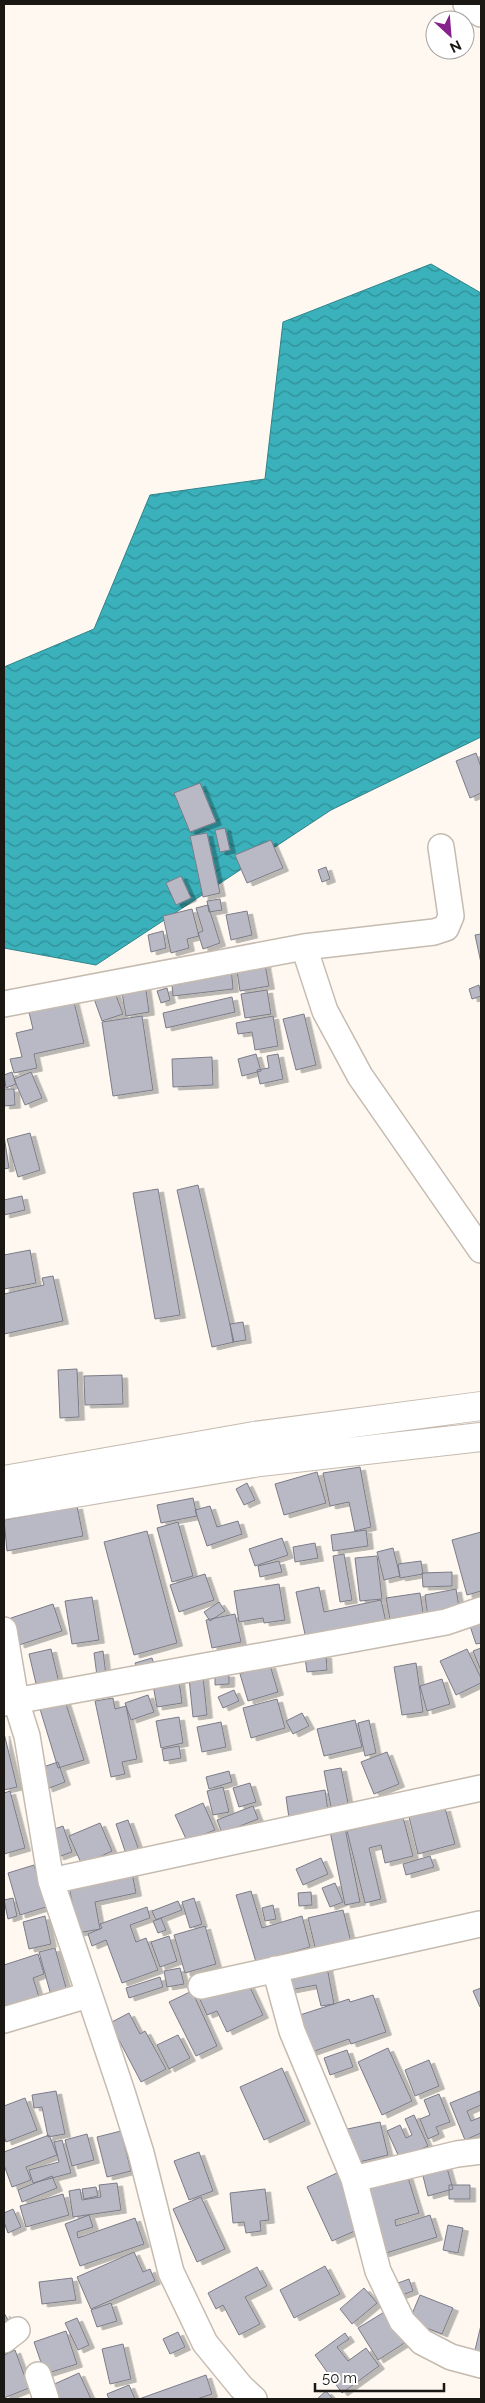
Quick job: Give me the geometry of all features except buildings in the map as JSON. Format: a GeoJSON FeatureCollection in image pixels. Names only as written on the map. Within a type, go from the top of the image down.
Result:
{"type":"FeatureCollection","features":[{"type":"Feature","properties":{"kind":"main road"},"geometry":{"type":"LineString","coordinates":[[4,1480],[254,1436],[481,1406]]}},
{"type":"Feature","properties":{"kind":"main road"},"geometry":{"type":"LineString","coordinates":[[4,1504],[260,1462],[481,1436]]}},
{"type":"Feature","properties":{"kind":"street"},"geometry":{"type":"LineString","coordinates":[[466,4],[481,14]]}},
{"type":"Feature","properties":{"kind":"street"},"geometry":{"type":"LineString","coordinates":[[4,1004],[304,947],[434,932],[446,928],[452,916],[441,847]]}},
{"type":"Feature","properties":{"kind":"street"},"geometry":{"type":"LineString","coordinates":[[304,947],[325,1011],[360,1076],[481,1250]]}},
{"type":"Feature","properties":{"kind":"street"},"geometry":{"type":"LineString","coordinates":[[10,1702],[446,1622],[481,1610]]}},
{"type":"Feature","properties":{"kind":"street"},"geometry":{"type":"LineString","coordinates":[[4,1630],[10,1702],[27,1736],[51,1881],[122,2092],[140,2152],[171,2272],[205,2344],[240,2387],[254,2399]]}},
{"type":"Feature","properties":{"kind":"street"},"geometry":{"type":"LineString","coordinates":[[51,1881],[481,1788]]}},
{"type":"Feature","properties":{"kind":"street"},"geometry":{"type":"LineString","coordinates":[[201,1986],[480,1924]]}},
{"type":"Feature","properties":{"kind":"street"},"geometry":{"type":"LineString","coordinates":[[275,1969],[292,2032],[354,2179],[378,2271],[402,2321],[422,2342],[451,2357],[481,2365]]}},
{"type":"Feature","properties":{"kind":"street"},"geometry":{"type":"LineString","coordinates":[[4,2020],[88,1995]]}},
{"type":"Feature","properties":{"kind":"street"},"geometry":{"type":"LineString","coordinates":[[354,2179],[457,2154],[481,2151]]}},
{"type":"Feature","properties":{"kind":"street"},"geometry":{"type":"LineString","coordinates":[[38,2375],[46,2399]]}},
{"type":"Feature","properties":{"kind":"water"},"geometry":{"type":"Polygon","coordinates":[[[431,264],[481,293],[481,737],[331,810],[96,965],[4,948],[4,667],[94,629],[150,495],[265,479],[283,322],[431,264]]]}}]}
